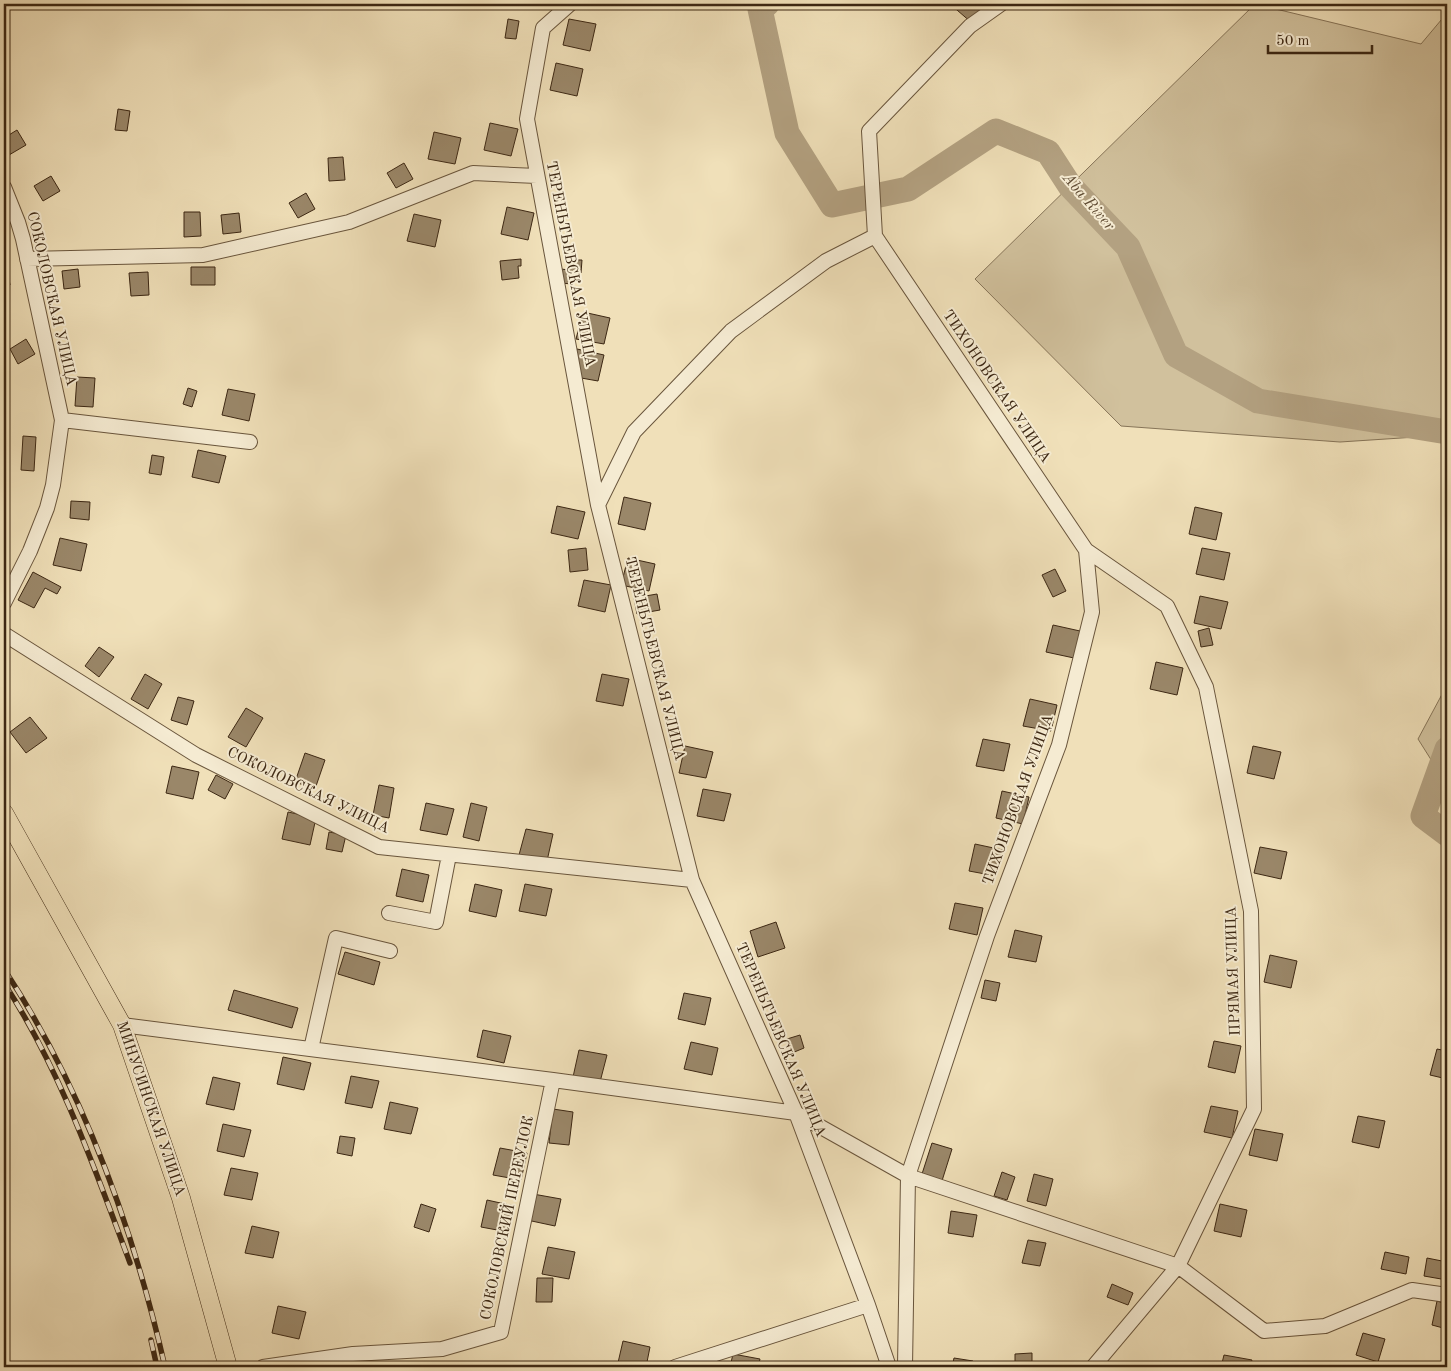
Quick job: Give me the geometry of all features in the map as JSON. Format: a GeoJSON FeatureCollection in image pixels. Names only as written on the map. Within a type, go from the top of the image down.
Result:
{"type":"FeatureCollection","features":[{"type":"Feature","properties":{"kind":"main road","name":"МИНУСИНСКАЯ УЛИЦА"},"geometry":{"type":"LineString","coordinates":[[4,814],[122,1025],[181,1198],[228,1367]]}},
{"type":"Feature","properties":{"kind":"street","name":"ТЕРЕНЬТЬЕВСКАЯ УЛИЦА"},"geometry":{"type":"LineString","coordinates":[[570,4],[543,28],[527,119],[598,505],[692,880],[796,1113],[868,1305],[889,1367]]}},
{"type":"Feature","properties":{"kind":"street"},"geometry":{"type":"LineString","coordinates":[[598,505],[634,432],[731,331],[826,261],[875,236],[869,131],[970,26],[1001,4]]}},
{"type":"Feature","properties":{"kind":"street"},"geometry":{"type":"LineString","coordinates":[[28,259],[203,255],[349,222],[473,173],[537,176]]}},
{"type":"Feature","properties":{"kind":"street","name":"СОКОЛОВСКАЯ УЛИЦА"},"geometry":{"type":"LineString","coordinates":[[4,187],[18,222],[28,259],[62,420],[53,485],[47,508],[30,551],[4,603]]}},
{"type":"Feature","properties":{"kind":"street","name":"ТИХОНОВСКАЯ УЛИЦА"},"geometry":{"type":"LineString","coordinates":[[875,236],[1086,550],[1092,612],[1059,744],[987,936],[908,1176],[905,1367]]}},
{"type":"Feature","properties":{"kind":"street"},"geometry":{"type":"LineString","coordinates":[[62,420],[250,442]]}},
{"type":"Feature","properties":{"kind":"street","name":"ПРЯМАЯ УЛИЦА"},"geometry":{"type":"LineString","coordinates":[[1086,550],[1167,606],[1206,686],[1251,911],[1254,1109],[1178,1266],[1093,1367]]}},
{"type":"Feature","properties":{"kind":"street","name":"СОКОЛОВСКАЯ УЛИЦА"},"geometry":{"type":"LineString","coordinates":[[4,634],[196,755],[380,847],[692,880]]}},
{"type":"Feature","properties":{"kind":"street"},"geometry":{"type":"LineString","coordinates":[[389,913],[436,922],[449,855]]}},
{"type":"Feature","properties":{"kind":"street"},"geometry":{"type":"LineString","coordinates":[[311,1049],[336,938],[390,951]]}},
{"type":"Feature","properties":{"kind":"street"},"geometry":{"type":"LineString","coordinates":[[122,1025],[796,1113],[908,1176],[1178,1266],[1264,1331],[1324,1326],[1412,1290],[1447,1295]]}},
{"type":"Feature","properties":{"kind":"street","name":"СОКОЛОВСКИЙ ПЕРЕУЛОК"},"geometry":{"type":"LineString","coordinates":[[263,1367],[353,1354],[442,1350],[501,1332],[553,1080]]}},
{"type":"Feature","properties":{"kind":"street"},"geometry":{"type":"LineString","coordinates":[[674,1367],[868,1305]]}},
{"type":"Feature","properties":{"kind":"shaded area"},"geometry":{"type":"Polygon","coordinates":[[[1255,4],[1421,44],[1447,13],[1447,435],[1340,442],[1121,426],[975,279],[1255,4]]]}},
{"type":"Feature","properties":{"kind":"shaded area"},"geometry":{"type":"Polygon","coordinates":[[[1447,685],[1447,785],[1418,739],[1447,685]]]}},
{"type":"Feature","properties":{"kind":"building"},"geometry":{"type":"Polygon","coordinates":[[[950,4],[988,4],[972,23],[950,4]]]}},
{"type":"Feature","properties":{"kind":"building"},"geometry":{"type":"Polygon","coordinates":[[[508,19],[519,21],[516,39],[505,38],[508,19]]]}},
{"type":"Feature","properties":{"kind":"building"},"geometry":{"type":"Polygon","coordinates":[[[569,19],[596,24],[590,51],[563,45],[569,19]]]}},
{"type":"Feature","properties":{"kind":"building"},"geometry":{"type":"Polygon","coordinates":[[[556,63],[583,69],[577,96],[550,90],[556,63]]]}},
{"type":"Feature","properties":{"kind":"building"},"geometry":{"type":"Polygon","coordinates":[[[118,109],[130,111],[127,131],[115,130],[118,109]]]}},
{"type":"Feature","properties":{"kind":"building"},"geometry":{"type":"Polygon","coordinates":[[[490,123],[518,129],[511,156],[484,150],[490,123]]]}},
{"type":"Feature","properties":{"kind":"building"},"geometry":{"type":"Polygon","coordinates":[[[17,130],[26,145],[9,155],[4,145],[4,138],[17,130]]]}},
{"type":"Feature","properties":{"kind":"building"},"geometry":{"type":"Polygon","coordinates":[[[434,132],[461,138],[455,164],[428,159],[434,132]]]}},
{"type":"Feature","properties":{"kind":"building"},"geometry":{"type":"Polygon","coordinates":[[[343,157],[345,180],[329,181],[328,158],[343,157]]]}},
{"type":"Feature","properties":{"kind":"building"},"geometry":{"type":"Polygon","coordinates":[[[404,163],[413,179],[396,188],[387,173],[404,163]]]}},
{"type":"Feature","properties":{"kind":"building"},"geometry":{"type":"Polygon","coordinates":[[[51,176],[60,191],[43,201],[34,186],[51,176]]]}},
{"type":"Feature","properties":{"kind":"building"},"geometry":{"type":"Polygon","coordinates":[[[306,193],[315,209],[298,218],[289,203],[306,193]]]}},
{"type":"Feature","properties":{"kind":"building"},"geometry":{"type":"Polygon","coordinates":[[[507,207],[534,213],[528,240],[501,234],[507,207]]]}},
{"type":"Feature","properties":{"kind":"building"},"geometry":{"type":"Polygon","coordinates":[[[184,212],[200,212],[201,236],[184,237],[184,212]]]}},
{"type":"Feature","properties":{"kind":"building"},"geometry":{"type":"Polygon","coordinates":[[[239,213],[241,232],[223,234],[221,215],[239,213]]]}},
{"type":"Feature","properties":{"kind":"building"},"geometry":{"type":"Polygon","coordinates":[[[414,214],[441,220],[435,247],[407,241],[414,214]]]}},
{"type":"Feature","properties":{"kind":"building"},"geometry":{"type":"Polygon","coordinates":[[[4,250],[10,285],[4,286],[4,250]]]}},
{"type":"Feature","properties":{"kind":"building"},"geometry":{"type":"Polygon","coordinates":[[[521,259],[521,266],[518,266],[519,278],[502,280],[500,261],[521,259]]]}},
{"type":"Feature","properties":{"kind":"building"},"geometry":{"type":"Polygon","coordinates":[[[569,260],[582,260],[581,273],[573,273],[572,284],[560,283],[561,269],[569,270],[569,260]]]}},
{"type":"Feature","properties":{"kind":"building"},"geometry":{"type":"Polygon","coordinates":[[[191,267],[215,267],[215,285],[191,285],[191,267]]]}},
{"type":"Feature","properties":{"kind":"building"},"geometry":{"type":"Polygon","coordinates":[[[78,269],[80,287],[64,289],[62,271],[78,269]]]}},
{"type":"Feature","properties":{"kind":"building"},"geometry":{"type":"Polygon","coordinates":[[[148,272],[149,295],[131,296],[129,273],[148,272]]]}},
{"type":"Feature","properties":{"kind":"building"},"geometry":{"type":"Polygon","coordinates":[[[583,312],[610,318],[604,344],[576,339],[583,312]]]}},
{"type":"Feature","properties":{"kind":"building"},"geometry":{"type":"Polygon","coordinates":[[[26,339],[35,354],[18,364],[10,349],[26,339]]]}},
{"type":"Feature","properties":{"kind":"building"},"geometry":{"type":"Polygon","coordinates":[[[577,349],[604,355],[598,381],[570,376],[577,349]]]}},
{"type":"Feature","properties":{"kind":"building"},"geometry":{"type":"Polygon","coordinates":[[[77,377],[95,378],[93,407],[75,406],[77,377]]]}},
{"type":"Feature","properties":{"kind":"building"},"geometry":{"type":"Polygon","coordinates":[[[188,388],[197,391],[192,407],[183,404],[188,388]]]}},
{"type":"Feature","properties":{"kind":"building"},"geometry":{"type":"Polygon","coordinates":[[[228,389],[255,394],[249,421],[222,415],[228,389]]]}},
{"type":"Feature","properties":{"kind":"building"},"geometry":{"type":"Polygon","coordinates":[[[23,436],[36,437],[34,471],[21,470],[23,436]]]}},
{"type":"Feature","properties":{"kind":"building"},"geometry":{"type":"Polygon","coordinates":[[[198,450],[226,456],[219,483],[192,477],[198,450]]]}},
{"type":"Feature","properties":{"kind":"building"},"geometry":{"type":"Polygon","coordinates":[[[152,455],[164,457],[161,475],[149,473],[152,455]]]}},
{"type":"Feature","properties":{"kind":"building"},"geometry":{"type":"Polygon","coordinates":[[[624,497],[651,503],[645,530],[618,524],[624,497]]]}},
{"type":"Feature","properties":{"kind":"building"},"geometry":{"type":"Polygon","coordinates":[[[71,501],[90,502],[89,520],[70,518],[71,501]]]}},
{"type":"Feature","properties":{"kind":"building"},"geometry":{"type":"Polygon","coordinates":[[[557,506],[585,512],[578,539],[551,533],[557,506]]]}},
{"type":"Feature","properties":{"kind":"building"},"geometry":{"type":"Polygon","coordinates":[[[1195,507],[1222,513],[1216,540],[1189,534],[1195,507]]]}},
{"type":"Feature","properties":{"kind":"building"},"geometry":{"type":"Polygon","coordinates":[[[60,538],[87,544],[81,571],[53,565],[60,538]]]}},
{"type":"Feature","properties":{"kind":"building"},"geometry":{"type":"Polygon","coordinates":[[[586,548],[588,570],[570,572],[568,550],[586,548]]]}},
{"type":"Feature","properties":{"kind":"building"},"geometry":{"type":"Polygon","coordinates":[[[1202,548],[1230,553],[1224,580],[1196,574],[1202,548]]]}},
{"type":"Feature","properties":{"kind":"building"},"geometry":{"type":"Polygon","coordinates":[[[628,558],[655,564],[649,591],[621,585],[628,558]]]}},
{"type":"Feature","properties":{"kind":"building"},"geometry":{"type":"Polygon","coordinates":[[[1055,569],[1066,591],[1053,597],[1042,575],[1055,569]]]}},
{"type":"Feature","properties":{"kind":"building"},"geometry":{"type":"Polygon","coordinates":[[[33,572],[61,587],[57,594],[45,588],[34,608],[18,600],[33,572]]]}},
{"type":"Feature","properties":{"kind":"building"},"geometry":{"type":"Polygon","coordinates":[[[584,580],[611,585],[605,612],[578,606],[584,580]]]}},
{"type":"Feature","properties":{"kind":"building"},"geometry":{"type":"Polygon","coordinates":[[[657,594],[660,610],[637,614],[634,598],[657,594]]]}},
{"type":"Feature","properties":{"kind":"building"},"geometry":{"type":"Polygon","coordinates":[[[1200,596],[1228,602],[1221,629],[1194,623],[1200,596]]]}},
{"type":"Feature","properties":{"kind":"building"},"geometry":{"type":"Polygon","coordinates":[[[1053,625],[1080,631],[1074,658],[1046,652],[1053,625]]]}},
{"type":"Feature","properties":{"kind":"building"},"geometry":{"type":"Polygon","coordinates":[[[1209,628],[1213,645],[1201,647],[1198,631],[1209,628]]]}},
{"type":"Feature","properties":{"kind":"building"},"geometry":{"type":"Polygon","coordinates":[[[99,647],[114,657],[99,677],[85,666],[99,647]]]}},
{"type":"Feature","properties":{"kind":"building"},"geometry":{"type":"Polygon","coordinates":[[[1156,662],[1183,668],[1177,695],[1150,689],[1156,662]]]}},
{"type":"Feature","properties":{"kind":"building"},"geometry":{"type":"Polygon","coordinates":[[[145,674],[162,684],[148,709],[131,699],[145,674]]]}},
{"type":"Feature","properties":{"kind":"building"},"geometry":{"type":"Polygon","coordinates":[[[602,674],[629,679],[623,706],[596,701],[602,674]]]}},
{"type":"Feature","properties":{"kind":"building"},"geometry":{"type":"Polygon","coordinates":[[[178,697],[194,701],[187,725],[171,720],[178,697]]]}},
{"type":"Feature","properties":{"kind":"building"},"geometry":{"type":"Polygon","coordinates":[[[1030,699],[1057,705],[1051,731],[1023,726],[1030,699]]]}},
{"type":"Feature","properties":{"kind":"building"},"geometry":{"type":"Polygon","coordinates":[[[246,708],[263,718],[246,747],[228,737],[246,708]]]}},
{"type":"Feature","properties":{"kind":"building"},"geometry":{"type":"Polygon","coordinates":[[[30,717],[47,738],[26,753],[10,732],[30,717]]]}},
{"type":"Feature","properties":{"kind":"building"},"geometry":{"type":"Polygon","coordinates":[[[983,739],[1010,744],[1004,771],[976,766],[983,739]]]}},
{"type":"Feature","properties":{"kind":"building"},"geometry":{"type":"Polygon","coordinates":[[[685,746],[713,752],[706,778],[679,773],[685,746]]]}},
{"type":"Feature","properties":{"kind":"building"},"geometry":{"type":"Polygon","coordinates":[[[1253,746],[1281,752],[1274,779],[1247,773],[1253,746]]]}},
{"type":"Feature","properties":{"kind":"building"},"geometry":{"type":"Polygon","coordinates":[[[305,753],[325,760],[315,789],[295,782],[305,753]]]}},
{"type":"Feature","properties":{"kind":"building"},"geometry":{"type":"Polygon","coordinates":[[[172,766],[199,772],[193,799],[166,793],[172,766]]]}},
{"type":"Feature","properties":{"kind":"building"},"geometry":{"type":"Polygon","coordinates":[[[216,775],[233,784],[225,799],[208,790],[216,775]]]}},
{"type":"Feature","properties":{"kind":"building"},"geometry":{"type":"Polygon","coordinates":[[[379,785],[394,788],[389,818],[373,815],[379,785]]]}},
{"type":"Feature","properties":{"kind":"building"},"geometry":{"type":"Polygon","coordinates":[[[703,789],[731,794],[724,821],[697,816],[703,789]]]}},
{"type":"Feature","properties":{"kind":"building"},"geometry":{"type":"Polygon","coordinates":[[[1002,791],[1029,797],[1023,824],[996,818],[1002,791]]]}},
{"type":"Feature","properties":{"kind":"building"},"geometry":{"type":"Polygon","coordinates":[[[426,803],[454,809],[447,835],[420,830],[426,803]]]}},
{"type":"Feature","properties":{"kind":"building"},"geometry":{"type":"Polygon","coordinates":[[[471,803],[487,807],[479,841],[463,837],[471,803]]]}},
{"type":"Feature","properties":{"kind":"building"},"geometry":{"type":"Polygon","coordinates":[[[288,812],[316,818],[310,845],[282,839],[288,812]]]}},
{"type":"Feature","properties":{"kind":"building"},"geometry":{"type":"Polygon","coordinates":[[[526,829],[553,834],[547,861],[519,855],[526,829]]]}},
{"type":"Feature","properties":{"kind":"building"},"geometry":{"type":"Polygon","coordinates":[[[329,832],[346,835],[342,852],[326,849],[329,832]]]}},
{"type":"Feature","properties":{"kind":"building"},"geometry":{"type":"Polygon","coordinates":[[[975,844],[1003,850],[996,876],[969,871],[975,844]]]}},
{"type":"Feature","properties":{"kind":"building"},"geometry":{"type":"Polygon","coordinates":[[[1260,847],[1287,852],[1281,879],[1254,873],[1260,847]]]}},
{"type":"Feature","properties":{"kind":"building"},"geometry":{"type":"Polygon","coordinates":[[[402,869],[429,875],[423,902],[396,896],[402,869]]]}},
{"type":"Feature","properties":{"kind":"building"},"geometry":{"type":"Polygon","coordinates":[[[475,884],[502,890],[496,917],[469,911],[475,884]]]}},
{"type":"Feature","properties":{"kind":"building"},"geometry":{"type":"Polygon","coordinates":[[[525,884],[552,889],[546,916],[519,911],[525,884]]]}},
{"type":"Feature","properties":{"kind":"building"},"geometry":{"type":"Polygon","coordinates":[[[955,903],[983,908],[977,935],[949,929],[955,903]]]}},
{"type":"Feature","properties":{"kind":"building"},"geometry":{"type":"Polygon","coordinates":[[[776,922],[785,948],[758,957],[750,931],[776,922]]]}},
{"type":"Feature","properties":{"kind":"building"},"geometry":{"type":"Polygon","coordinates":[[[1015,930],[1042,936],[1036,962],[1008,957],[1015,930]]]}},
{"type":"Feature","properties":{"kind":"building"},"geometry":{"type":"Polygon","coordinates":[[[345,952],[380,962],[374,985],[338,974],[345,952]]]}},
{"type":"Feature","properties":{"kind":"building"},"geometry":{"type":"Polygon","coordinates":[[[1270,955],[1297,961],[1291,988],[1264,982],[1270,955]]]}},
{"type":"Feature","properties":{"kind":"building"},"geometry":{"type":"Polygon","coordinates":[[[985,980],[1000,983],[996,1001],[981,998],[985,980]]]}},
{"type":"Feature","properties":{"kind":"building"},"geometry":{"type":"Polygon","coordinates":[[[234,990],[298,1008],[292,1028],[228,1010],[234,990]]]}},
{"type":"Feature","properties":{"kind":"building"},"geometry":{"type":"Polygon","coordinates":[[[684,993],[711,998],[705,1025],[678,1019],[684,993]]]}},
{"type":"Feature","properties":{"kind":"building"},"geometry":{"type":"Polygon","coordinates":[[[483,1030],[511,1036],[504,1063],[477,1057],[483,1030]]]}},
{"type":"Feature","properties":{"kind":"building"},"geometry":{"type":"Polygon","coordinates":[[[800,1035],[804,1048],[792,1053],[787,1039],[800,1035]]]}},
{"type":"Feature","properties":{"kind":"building"},"geometry":{"type":"Polygon","coordinates":[[[1214,1041],[1241,1046],[1235,1073],[1208,1067],[1214,1041]]]}},
{"type":"Feature","properties":{"kind":"building"},"geometry":{"type":"Polygon","coordinates":[[[691,1042],[718,1048],[712,1075],[684,1069],[691,1042]]]}},
{"type":"Feature","properties":{"kind":"building"},"geometry":{"type":"Polygon","coordinates":[[[1437,1049],[1447,1051],[1447,1079],[1430,1075],[1437,1049]]]}},
{"type":"Feature","properties":{"kind":"building"},"geometry":{"type":"Polygon","coordinates":[[[579,1050],[607,1055],[600,1082],[573,1077],[579,1050]]]}},
{"type":"Feature","properties":{"kind":"building"},"geometry":{"type":"Polygon","coordinates":[[[283,1057],[311,1063],[304,1090],[277,1084],[283,1057]]]}},
{"type":"Feature","properties":{"kind":"building"},"geometry":{"type":"Polygon","coordinates":[[[351,1076],[379,1081],[372,1108],[345,1103],[351,1076]]]}},
{"type":"Feature","properties":{"kind":"building"},"geometry":{"type":"Polygon","coordinates":[[[213,1077],[240,1083],[234,1110],[206,1104],[213,1077]]]}},
{"type":"Feature","properties":{"kind":"building"},"geometry":{"type":"Polygon","coordinates":[[[390,1102],[418,1108],[411,1134],[384,1129],[390,1102]]]}},
{"type":"Feature","properties":{"kind":"building"},"geometry":{"type":"Polygon","coordinates":[[[1211,1106],[1238,1111],[1232,1138],[1204,1132],[1211,1106]]]}},
{"type":"Feature","properties":{"kind":"building"},"geometry":{"type":"Polygon","coordinates":[[[553,1109],[573,1112],[569,1145],[549,1143],[553,1109]]]}},
{"type":"Feature","properties":{"kind":"building"},"geometry":{"type":"Polygon","coordinates":[[[1358,1116],[1385,1121],[1379,1148],[1352,1142],[1358,1116]]]}},
{"type":"Feature","properties":{"kind":"building"},"geometry":{"type":"Polygon","coordinates":[[[223,1124],[251,1130],[244,1157],[217,1151],[223,1124]]]}},
{"type":"Feature","properties":{"kind":"building"},"geometry":{"type":"Polygon","coordinates":[[[1255,1129],[1283,1134],[1277,1161],[1249,1155],[1255,1129]]]}},
{"type":"Feature","properties":{"kind":"building"},"geometry":{"type":"Polygon","coordinates":[[[340,1136],[355,1138],[352,1156],[337,1153],[340,1136]]]}},
{"type":"Feature","properties":{"kind":"building"},"geometry":{"type":"Polygon","coordinates":[[[932,1143],[952,1149],[941,1184],[921,1177],[932,1143]]]}},
{"type":"Feature","properties":{"kind":"building"},"geometry":{"type":"Polygon","coordinates":[[[500,1148],[527,1153],[521,1180],[493,1175],[500,1148]]]}},
{"type":"Feature","properties":{"kind":"building"},"geometry":{"type":"Polygon","coordinates":[[[231,1168],[258,1173],[252,1200],[224,1195],[231,1168]]]}},
{"type":"Feature","properties":{"kind":"building"},"geometry":{"type":"Polygon","coordinates":[[[1002,1172],[1015,1177],[1007,1200],[994,1196],[1002,1172]]]}},
{"type":"Feature","properties":{"kind":"building"},"geometry":{"type":"Polygon","coordinates":[[[1034,1174],[1053,1179],[1046,1206],[1027,1201],[1034,1174]]]}},
{"type":"Feature","properties":{"kind":"building"},"geometry":{"type":"Polygon","coordinates":[[[533,1194],[561,1199],[555,1226],[527,1220],[533,1194]]]}},
{"type":"Feature","properties":{"kind":"building"},"geometry":{"type":"Polygon","coordinates":[[[487,1200],[514,1206],[508,1232],[481,1227],[487,1200]]]}},
{"type":"Feature","properties":{"kind":"building"},"geometry":{"type":"Polygon","coordinates":[[[421,1204],[436,1209],[429,1232],[414,1227],[421,1204]]]}},
{"type":"Feature","properties":{"kind":"building"},"geometry":{"type":"Polygon","coordinates":[[[1220,1204],[1247,1210],[1241,1237],[1214,1231],[1220,1204]]]}},
{"type":"Feature","properties":{"kind":"building"},"geometry":{"type":"Polygon","coordinates":[[[951,1211],[977,1215],[973,1237],[948,1233],[951,1211]]]}},
{"type":"Feature","properties":{"kind":"building"},"geometry":{"type":"Polygon","coordinates":[[[252,1226],[279,1232],[273,1258],[245,1253],[252,1226]]]}},
{"type":"Feature","properties":{"kind":"building"},"geometry":{"type":"Polygon","coordinates":[[[1028,1240],[1046,1243],[1040,1266],[1022,1263],[1028,1240]]]}},
{"type":"Feature","properties":{"kind":"building"},"geometry":{"type":"Polygon","coordinates":[[[548,1247],[575,1252],[569,1279],[542,1274],[548,1247]]]}},
{"type":"Feature","properties":{"kind":"building"},"geometry":{"type":"Polygon","coordinates":[[[1385,1252],[1409,1257],[1406,1274],[1381,1269],[1385,1252]]]}},
{"type":"Feature","properties":{"kind":"building"},"geometry":{"type":"Polygon","coordinates":[[[1427,1258],[1447,1262],[1447,1280],[1424,1276],[1427,1258]]]}},
{"type":"Feature","properties":{"kind":"building"},"geometry":{"type":"Polygon","coordinates":[[[537,1278],[553,1278],[552,1302],[536,1302],[537,1278]]]}},
{"type":"Feature","properties":{"kind":"building"},"geometry":{"type":"Polygon","coordinates":[[[1112,1284],[1133,1293],[1128,1305],[1107,1297],[1112,1284]]]}},
{"type":"Feature","properties":{"kind":"building"},"geometry":{"type":"Polygon","coordinates":[[[1437,1301],[1447,1304],[1447,1329],[1432,1325],[1437,1301]]]}},
{"type":"Feature","properties":{"kind":"building"},"geometry":{"type":"Polygon","coordinates":[[[278,1306],[306,1312],[299,1339],[272,1333],[278,1306]]]}},
{"type":"Feature","properties":{"kind":"building"},"geometry":{"type":"Polygon","coordinates":[[[1363,1333],[1385,1339],[1378,1362],[1356,1355],[1363,1333]]]}},
{"type":"Feature","properties":{"kind":"building"},"geometry":{"type":"Polygon","coordinates":[[[623,1341],[650,1347],[646,1367],[617,1367],[623,1341]]]}},
{"type":"Feature","properties":{"kind":"building"},"geometry":{"type":"Polygon","coordinates":[[[1032,1353],[1032,1367],[1015,1367],[1015,1354],[1032,1353]]]}},
{"type":"Feature","properties":{"kind":"building"},"geometry":{"type":"Polygon","coordinates":[[[733,1354],[760,1359],[758,1367],[730,1367],[733,1354]]]}},
{"type":"Feature","properties":{"kind":"building"},"geometry":{"type":"Polygon","coordinates":[[[1224,1355],[1252,1360],[1250,1367],[1221,1367],[1224,1355]]]}},
{"type":"Feature","properties":{"kind":"building"},"geometry":{"type":"Polygon","coordinates":[[[954,1358],[973,1361],[972,1367],[952,1367],[954,1358]]]}},
{"type":"Feature","properties":{"kind":"building"},"geometry":{"type":"Polygon","coordinates":[[[548,1362],[572,1367],[547,1367],[548,1362]]]}},
{"type":"Feature","properties":{"kind":"waterway","name":"Aba River"},"geometry":{"type":"LineString","coordinates":[[767,4],[760,9],[787,133],[832,205],[908,189],[996,131],[1048,152],[1070,186],[1128,247],[1176,355],[1258,401],[1447,432]]}},
{"type":"Feature","properties":{"kind":"waterway","name":"Aba River"},"geometry":{"type":"LineString","coordinates":[[1447,749],[1423,816],[1447,834]]}},
{"type":"Feature","properties":{"kind":"railway"},"geometry":{"type":"LineString","coordinates":[[4,969],[58,1062],[102,1160],[121,1211],[137,1263],[165,1367]]}},
{"type":"Feature","properties":{"kind":"railway"},"geometry":{"type":"LineString","coordinates":[[4,983],[24,1016],[59,1084],[89,1155],[130,1263]]}},
{"type":"Feature","properties":{"kind":"railway"},"geometry":{"type":"LineString","coordinates":[[151,1340],[157,1367]]}}]}
